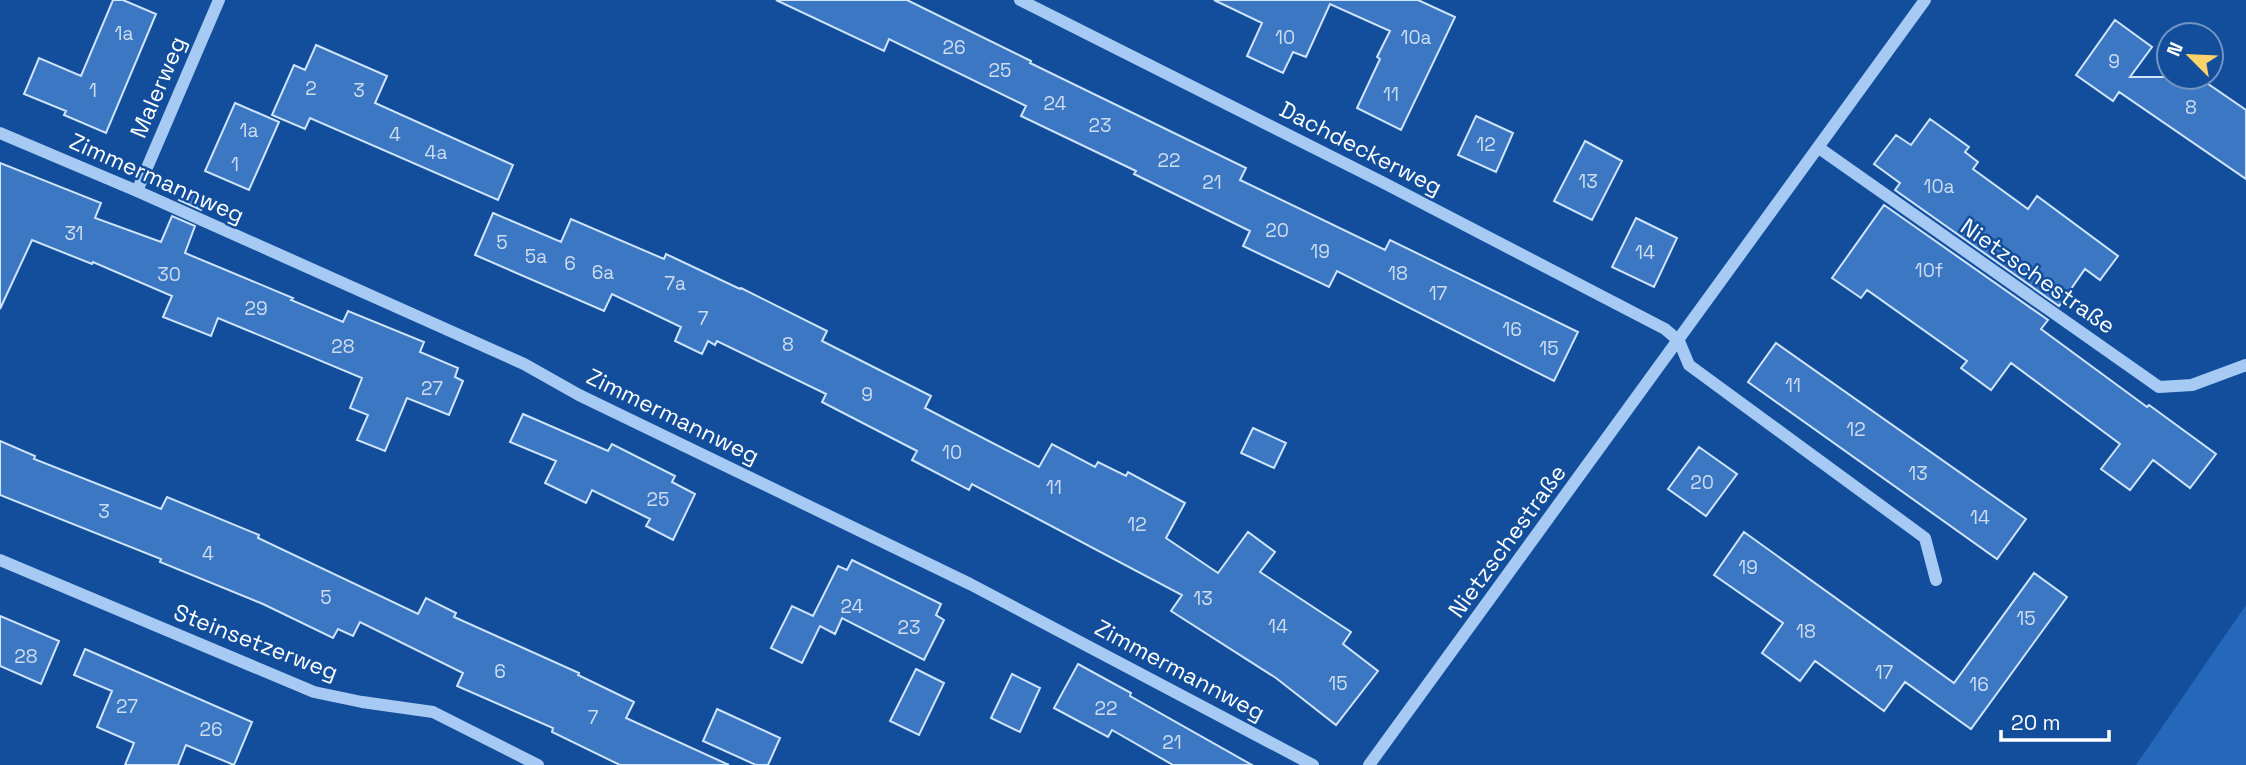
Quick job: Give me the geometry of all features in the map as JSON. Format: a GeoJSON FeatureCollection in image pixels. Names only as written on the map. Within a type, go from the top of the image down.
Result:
{"type":"FeatureCollection","features":[{"type":"Feature","properties":{"kind":"street","name":"Malerweg"},"geometry":{"type":"LineString","coordinates":[[137,191],[219,0]]}},
{"type":"Feature","properties":{"kind":"street","name":"Dachdeckerweg"},"geometry":{"type":"LineString","coordinates":[[1020,0],[1637,313],[1665,329],[1679,341]]}},
{"type":"Feature","properties":{"kind":"street","name":"Nietzschestraße"},"geometry":{"type":"LineString","coordinates":[[1369,765],[1925,0]]}},
{"type":"Feature","properties":{"kind":"street","name":"Zimmermannweg"},"geometry":{"type":"LineString","coordinates":[[0,133],[137,191],[524,364],[579,395],[970,584],[1313,765]]}},
{"type":"Feature","properties":{"kind":"street","name":"Nietzschestraße"},"geometry":{"type":"LineString","coordinates":[[1819,148],[2159,387],[2192,385],[2246,365]]}},
{"type":"Feature","properties":{"kind":"street"},"geometry":{"type":"LineString","coordinates":[[1679,341],[1689,365],[1925,538],[1936,580]]}},
{"type":"Feature","properties":{"kind":"street","name":"Steinsetzerweg"},"geometry":{"type":"LineString","coordinates":[[0,560],[314,692],[433,712],[538,765]]}},
{"type":"Feature","properties":{"kind":"shaded area"},"geometry":{"type":"Polygon","coordinates":[[[2246,605],[2246,765],[2136,765],[2246,605]]]}},
{"type":"Feature","properties":{"kind":"building"},"geometry":{"type":"Polygon","coordinates":[[[113,0],[123,0],[156,14],[106,133],[64,115],[66,111],[24,94],[39,58],[81,76],[113,0]]]}},
{"type":"Feature","properties":{"kind":"building"},"geometry":{"type":"Polygon","coordinates":[[[776,0],[907,0],[1246,168],[1240,180],[1385,250],[1390,240],[1578,332],[1554,381],[1337,271],[1329,287],[1243,246],[1250,231],[1134,174],[1136,171],[1021,116],[1026,106],[889,39],[884,51],[776,0]]]}},
{"type":"Feature","properties":{"kind":"building"},"geometry":{"type":"Polygon","coordinates":[[[1214,0],[1418,0],[1455,17],[1401,130],[1357,108],[1390,31],[1330,4],[1306,57],[1293,52],[1283,73],[1247,56],[1262,23],[1214,0]]]}},
{"type":"Feature","properties":{"kind":"building"},"geometry":{"type":"Polygon","coordinates":[[[2115,20],[2152,47],[2130,77],[2155,77],[2155,91],[2218,91],[2246,110],[2246,179],[2119,92],[2113,101],[2076,75],[2115,20]]]}},
{"type":"Feature","properties":{"kind":"building"},"geometry":{"type":"Polygon","coordinates":[[[316,45],[387,76],[375,103],[513,165],[498,200],[310,118],[305,129],[272,115],[294,65],[305,70],[316,45]]]}},
{"type":"Feature","properties":{"kind":"building"},"geometry":{"type":"Polygon","coordinates":[[[235,103],[279,122],[249,190],[205,171],[235,103]]]}},
{"type":"Feature","properties":{"kind":"building"},"geometry":{"type":"Polygon","coordinates":[[[1476,116],[1513,133],[1496,172],[1458,155],[1476,116]]]}},
{"type":"Feature","properties":{"kind":"building"},"geometry":{"type":"Polygon","coordinates":[[[1930,119],[1969,147],[1965,152],[1978,162],[1973,169],[2028,209],[2037,196],[2118,256],[2100,280],[2085,269],[2059,306],[1895,190],[1900,183],[1874,164],[1896,135],[1911,145],[1930,119]]]}},
{"type":"Feature","properties":{"kind":"building"},"geometry":{"type":"Polygon","coordinates":[[[1585,141],[1622,161],[1592,220],[1554,201],[1585,141]]]}},
{"type":"Feature","properties":{"kind":"building"},"geometry":{"type":"Polygon","coordinates":[[[0,163],[101,203],[95,218],[161,242],[172,216],[195,226],[185,253],[343,322],[348,311],[424,342],[420,352],[458,368],[455,377],[463,381],[449,415],[407,398],[385,451],[357,440],[368,415],[350,408],[362,378],[218,318],[211,336],[163,317],[172,296],[93,262],[92,264],[32,240],[0,309],[0,163]]]}},
{"type":"Feature","properties":{"kind":"building"},"geometry":{"type":"Polygon","coordinates":[[[185,189],[206,197],[201,210],[179,200],[185,189]]]}},
{"type":"Feature","properties":{"kind":"building"},"geometry":{"type":"Polygon","coordinates":[[[1884,205],[2048,320],[2041,329],[2216,454],[2190,488],[2153,460],[2130,490],[2101,469],[2120,444],[2011,363],[1991,390],[1961,368],[1967,361],[1867,290],[1861,298],[1832,278],[1884,205]]]}},
{"type":"Feature","properties":{"kind":"building"},"geometry":{"type":"Polygon","coordinates":[[[493,213],[561,242],[571,219],[664,259],[666,254],[741,288],[827,331],[822,341],[931,396],[925,408],[1039,467],[1052,444],[1095,467],[1098,462],[1126,476],[1128,472],[1185,503],[1166,538],[1218,573],[1248,532],[1275,552],[1260,572],[1351,632],[1343,644],[1378,671],[1336,725],[1276,678],[1171,611],[1182,595],[972,484],[969,490],[912,460],[917,451],[822,402],[826,394],[717,341],[715,345],[708,341],[702,354],[675,341],[681,327],[612,294],[604,311],[475,255],[493,213]]]}},
{"type":"Feature","properties":{"kind":"building"},"geometry":{"type":"Polygon","coordinates":[[[1636,218],[1677,238],[1654,287],[1612,267],[1636,218]]]}},
{"type":"Feature","properties":{"kind":"building"},"geometry":{"type":"Polygon","coordinates":[[[1776,343],[2026,519],[1997,559],[1748,382],[1776,343]]]}},
{"type":"Feature","properties":{"kind":"building"},"geometry":{"type":"Polygon","coordinates":[[[523,414],[608,451],[612,444],[675,476],[672,482],[695,494],[673,540],[646,526],[650,519],[592,490],[586,503],[545,483],[556,461],[510,442],[523,414]]]}},
{"type":"Feature","properties":{"kind":"building"},"geometry":{"type":"Polygon","coordinates":[[[1253,428],[1286,443],[1274,468],[1241,453],[1253,428]]]}},
{"type":"Feature","properties":{"kind":"building"},"geometry":{"type":"Polygon","coordinates":[[[0,441],[35,456],[34,459],[161,509],[167,497],[259,535],[258,538],[418,614],[426,598],[456,613],[454,617],[579,673],[578,675],[634,702],[626,718],[729,765],[620,765],[552,732],[553,728],[457,686],[463,673],[360,622],[353,636],[338,629],[333,638],[263,604],[160,562],[161,559],[0,495],[0,441]]]}},
{"type":"Feature","properties":{"kind":"building"},"geometry":{"type":"Polygon","coordinates":[[[1699,447],[1737,474],[1706,516],[1668,489],[1699,447]]]}},
{"type":"Feature","properties":{"kind":"building"},"geometry":{"type":"Polygon","coordinates":[[[1744,532],[1954,683],[2034,573],[2067,597],[1971,729],[1905,682],[1884,711],[1815,661],[1800,681],[1762,653],[1783,623],[1714,575],[1744,532]]]}},
{"type":"Feature","properties":{"kind":"building"},"geometry":{"type":"Polygon","coordinates":[[[852,560],[941,604],[936,615],[944,620],[924,660],[842,618],[835,634],[820,626],[802,663],[771,648],[792,606],[813,616],[838,566],[847,570],[852,560]]]}},
{"type":"Feature","properties":{"kind":"building"},"geometry":{"type":"Polygon","coordinates":[[[0,616],[59,641],[41,684],[0,666],[0,616]]]}},
{"type":"Feature","properties":{"kind":"building"},"geometry":{"type":"Polygon","coordinates":[[[85,649],[252,722],[234,765],[186,745],[178,765],[125,765],[134,743],[97,727],[112,691],[74,675],[85,649]]]}},
{"type":"Feature","properties":{"kind":"building"},"geometry":{"type":"Polygon","coordinates":[[[1078,664],[1252,765],[1173,765],[1112,730],[1108,737],[1054,708],[1078,664]]]}},
{"type":"Feature","properties":{"kind":"building"},"geometry":{"type":"Polygon","coordinates":[[[916,669],[944,683],[919,735],[890,721],[916,669]]]}},
{"type":"Feature","properties":{"kind":"building"},"geometry":{"type":"Polygon","coordinates":[[[1012,674],[1040,688],[1020,732],[991,718],[1012,674]]]}},
{"type":"Feature","properties":{"kind":"building"},"geometry":{"type":"Polygon","coordinates":[[[717,709],[780,738],[768,765],[756,765],[703,741],[717,709]]]}}]}
